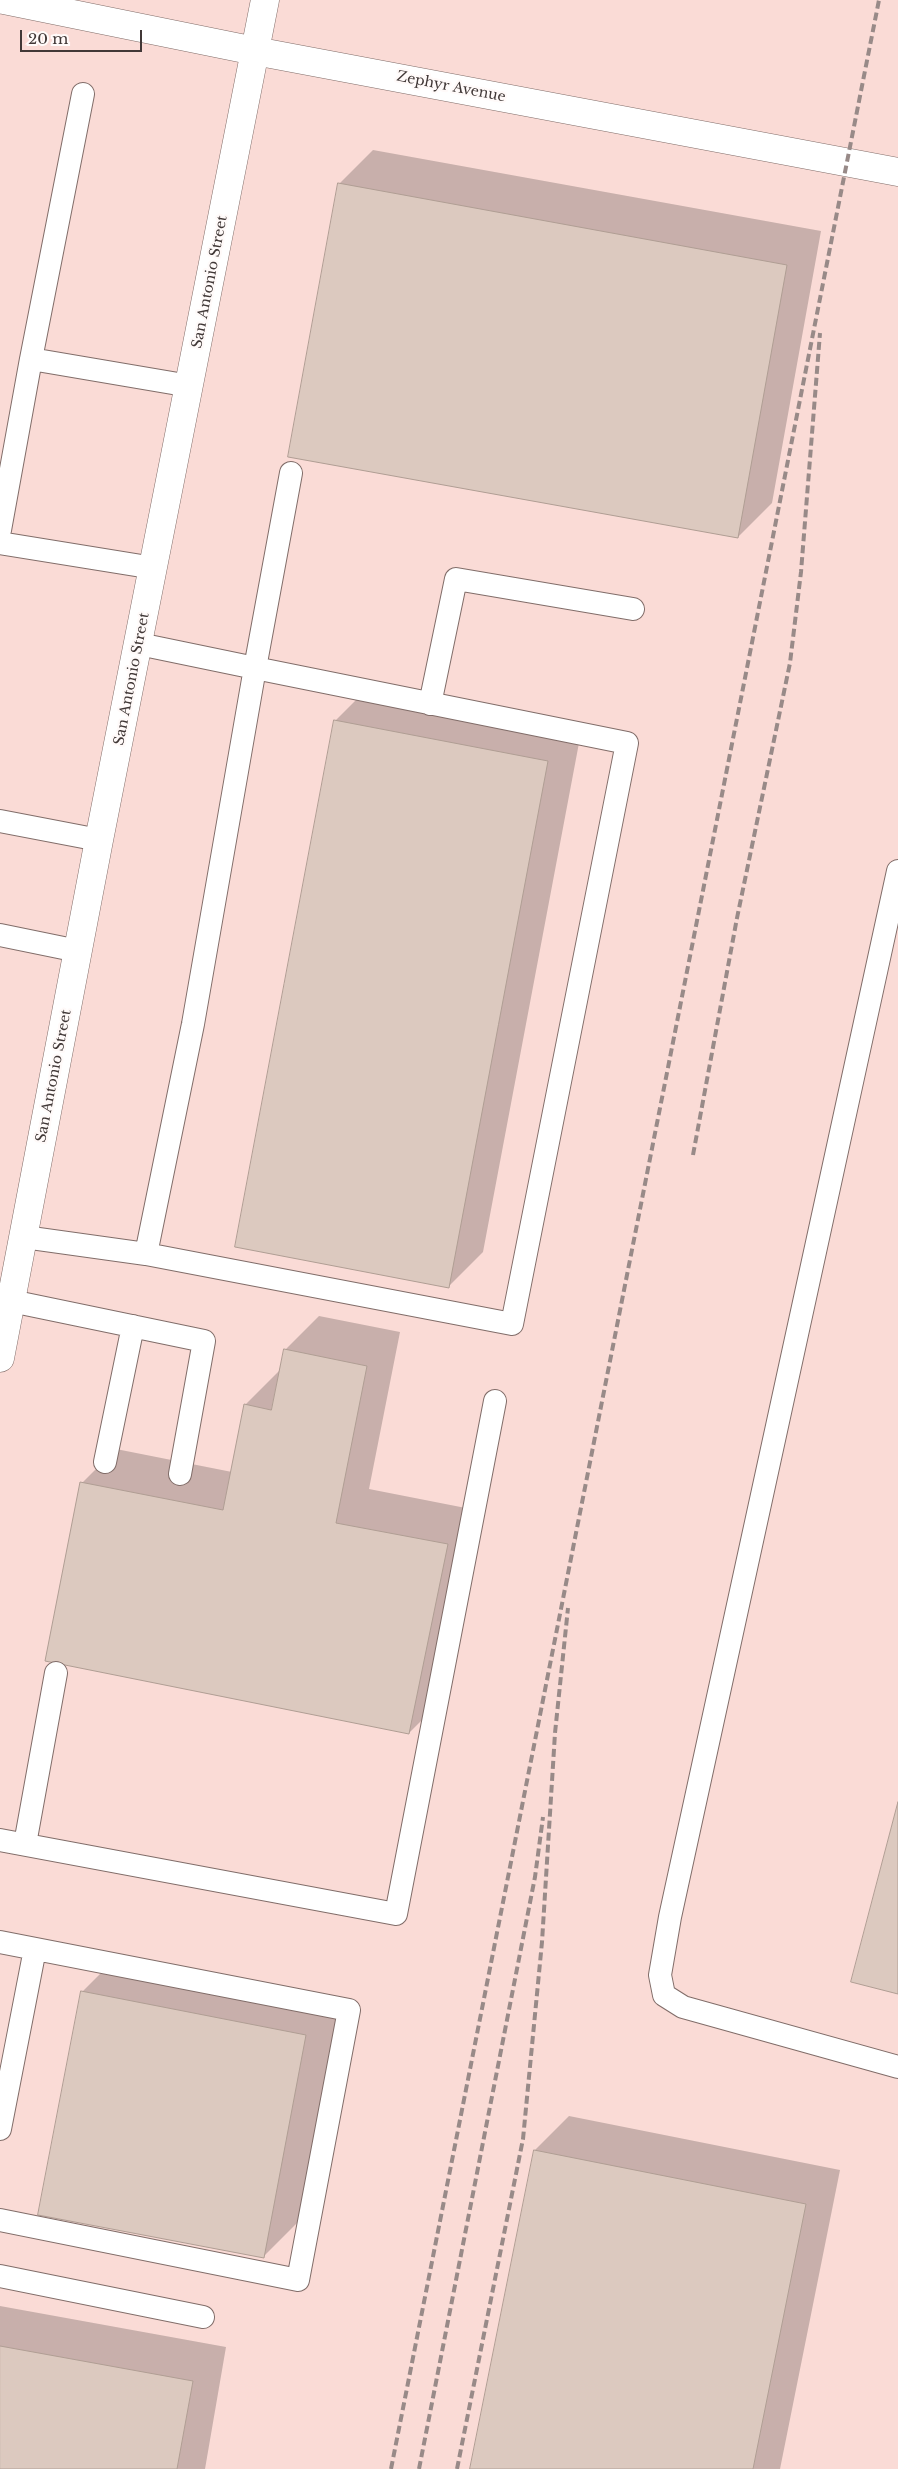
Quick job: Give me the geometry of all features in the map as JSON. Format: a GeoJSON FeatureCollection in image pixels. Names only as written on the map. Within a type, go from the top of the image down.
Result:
{"type":"FeatureCollection","features":[{"type":"Feature","properties":{"kind":"street","name":"Zephyr Avenue"},"geometry":{"type":"LineString","coordinates":[[4,0],[255,50],[898,172]]}},
{"type":"Feature","properties":{"kind":"street","name":"San Antonio Street"},"geometry":{"type":"LineString","coordinates":[[0,1358],[99,840],[265,0]]}},
{"type":"Feature","properties":{"kind":"lane"},"geometry":{"type":"LineString","coordinates":[[0,530],[31,359],[83,94]]}},
{"type":"Feature","properties":{"kind":"lane"},"geometry":{"type":"LineString","coordinates":[[31,359],[190,386]]}},
{"type":"Feature","properties":{"kind":"lane"},"geometry":{"type":"LineString","coordinates":[[146,1254],[193,1024],[291,473]]}},
{"type":"Feature","properties":{"kind":"lane"},"geometry":{"type":"LineString","coordinates":[[0,543],[154,568]]}},
{"type":"Feature","properties":{"kind":"lane"},"geometry":{"type":"LineString","coordinates":[[430,704],[456,579],[633,609]]}},
{"type":"Feature","properties":{"kind":"lane"},"geometry":{"type":"LineString","coordinates":[[24,1237],[146,1254],[512,1324],[626,743],[139,644]]}},
{"type":"Feature","properties":{"kind":"lane"},"geometry":{"type":"LineString","coordinates":[[0,821],[99,840]]}},
{"type":"Feature","properties":{"kind":"lane"},"geometry":{"type":"LineString","coordinates":[[898,871],[674,1898],[660,1976],[664,1995],[683,2007],[898,2067]]}},
{"type":"Feature","properties":{"kind":"lane"},"geometry":{"type":"LineString","coordinates":[[0,935],[78,951]]}},
{"type":"Feature","properties":{"kind":"lane"},"geometry":{"type":"LineString","coordinates":[[11,1301],[204,1341],[180,1474]]}},
{"type":"Feature","properties":{"kind":"lane"},"geometry":{"type":"LineString","coordinates":[[105,1462],[133,1326]]}},
{"type":"Feature","properties":{"kind":"lane"},"geometry":{"type":"LineString","coordinates":[[0,1840],[396,1914],[495,1402]]}},
{"type":"Feature","properties":{"kind":"lane"},"geometry":{"type":"LineString","coordinates":[[25,1844],[56,1673]]}},
{"type":"Feature","properties":{"kind":"lane"},"geometry":{"type":"LineString","coordinates":[[0,1942],[349,2010],[298,2280],[0,2220]]}},
{"type":"Feature","properties":{"kind":"lane"},"geometry":{"type":"LineString","coordinates":[[0,2129],[35,1949]]}},
{"type":"Feature","properties":{"kind":"lane"},"geometry":{"type":"LineString","coordinates":[[0,2276],[203,2318]]}},
{"type":"Feature","properties":{"kind":"shaded area"},"geometry":{"type":"Polygon","coordinates":[[[0,0],[898,0],[898,2469],[0,2469],[0,0]]]}},
{"type":"Feature","properties":{"kind":"building"},"geometry":{"type":"Polygon","coordinates":[[[338,183],[787,265],[738,538],[288,457],[338,183]]]}},
{"type":"Feature","properties":{"kind":"building"},"geometry":{"type":"Polygon","coordinates":[[[334,720],[548,761],[449,1288],[235,1247],[334,720]]]}},
{"type":"Feature","properties":{"kind":"building"},"geometry":{"type":"Polygon","coordinates":[[[284,1349],[367,1366],[336,1523],[448,1544],[409,1734],[45,1661],[80,1482],[223,1510],[244,1404],[271,1410],[284,1349]]]}},
{"type":"Feature","properties":{"kind":"building"},"geometry":{"type":"Polygon","coordinates":[[[898,1802],[898,1994],[851,1982],[898,1802]]]}},
{"type":"Feature","properties":{"kind":"building"},"geometry":{"type":"Polygon","coordinates":[[[81,1991],[306,2035],[264,2258],[38,2215],[81,1991]]]}},
{"type":"Feature","properties":{"kind":"building"},"geometry":{"type":"Polygon","coordinates":[[[534,2150],[806,2204],[753,2469],[470,2469],[534,2150]]]}},
{"type":"Feature","properties":{"kind":"building"},"geometry":{"type":"Polygon","coordinates":[[[0,2346],[193,2381],[177,2469],[0,2469],[0,2346]]]}},
{"type":"Feature","properties":{"kind":"railway"},"geometry":{"type":"LineString","coordinates":[[391,2469],[879,0]]}},
{"type":"Feature","properties":{"kind":"railway"},"geometry":{"type":"LineString","coordinates":[[693,1155],[737,918],[790,663],[801,572],[820,333]]}},
{"type":"Feature","properties":{"kind":"railway"},"geometry":{"type":"LineString","coordinates":[[457,2469],[523,2139],[542,1942],[555,1733],[568,1608]]}},
{"type":"Feature","properties":{"kind":"railway"},"geometry":{"type":"LineString","coordinates":[[419,2469],[535,1877],[543,1817]]}}]}
